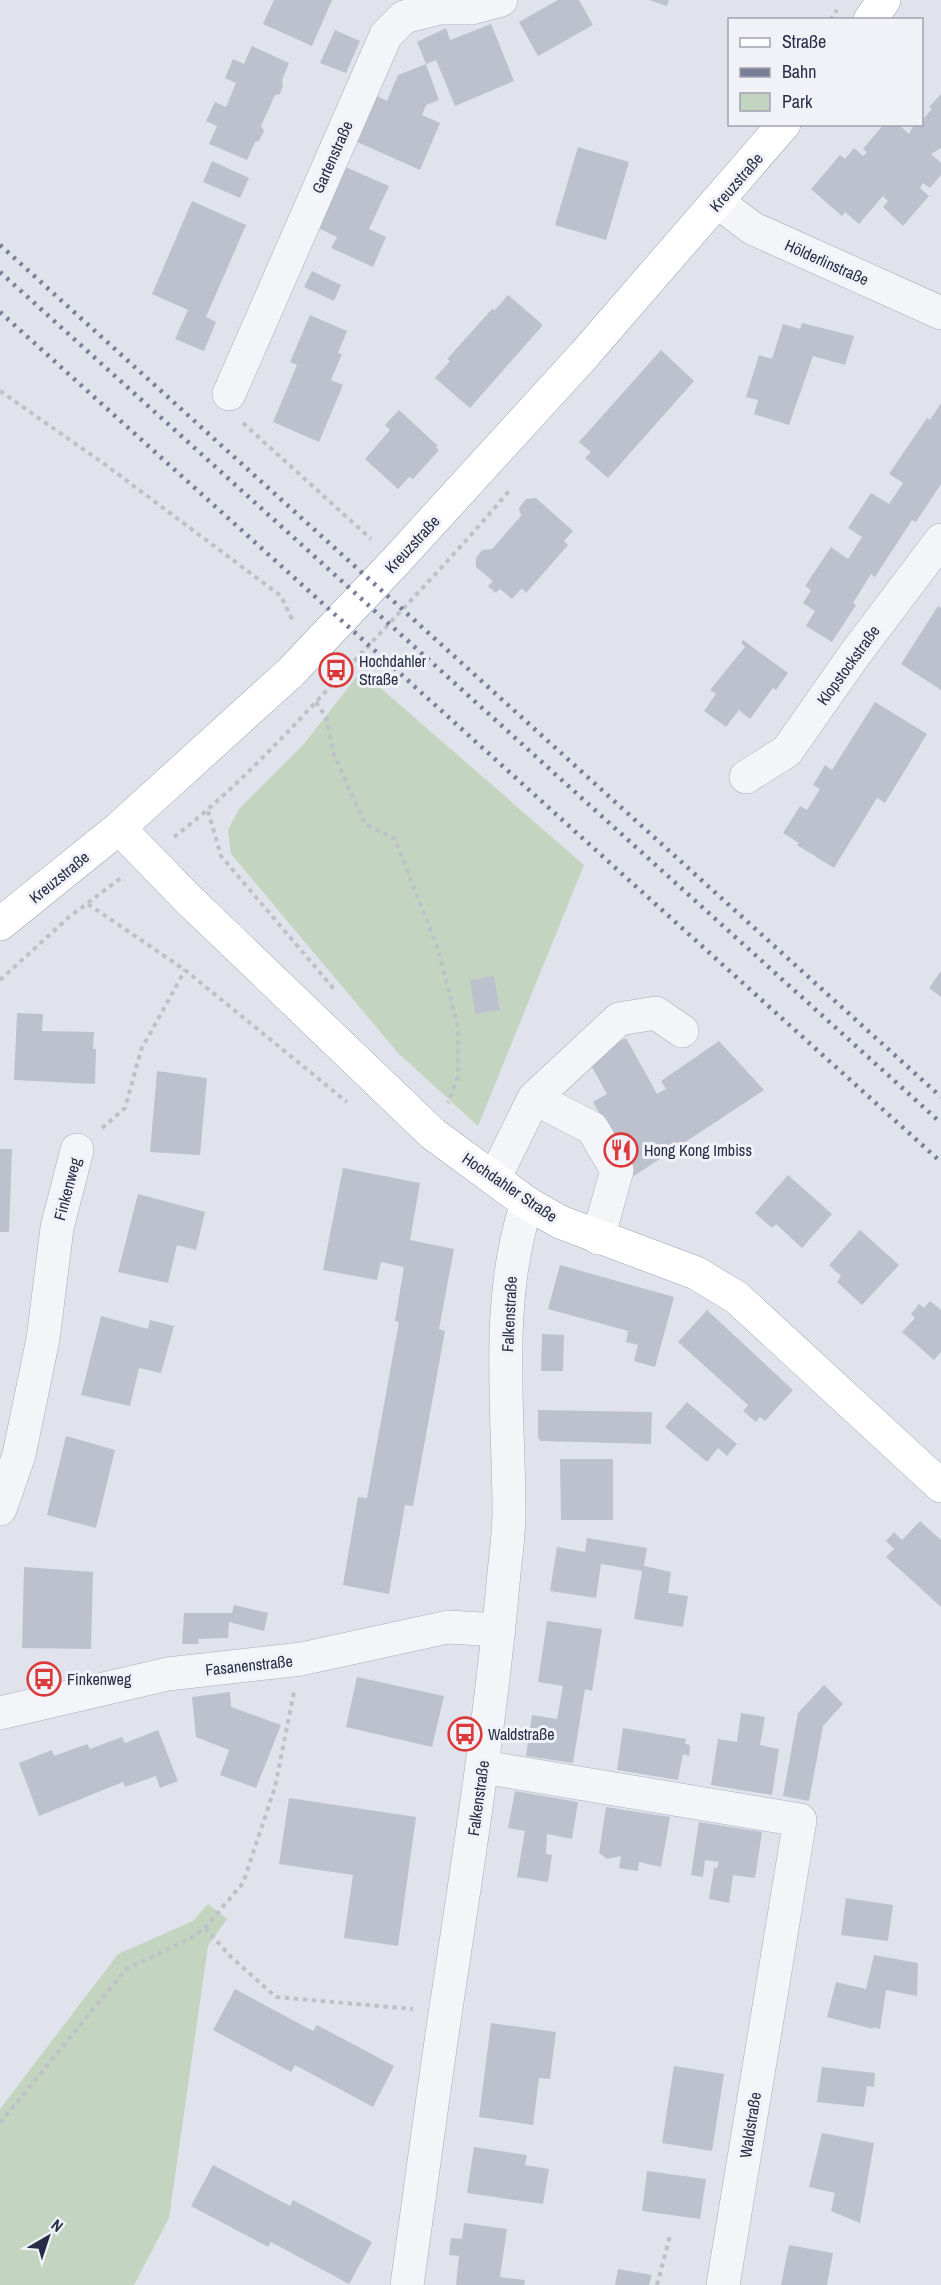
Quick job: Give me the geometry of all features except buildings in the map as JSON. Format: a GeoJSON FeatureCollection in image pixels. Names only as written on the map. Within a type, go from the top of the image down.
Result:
{"type":"FeatureCollection","features":[{"type":"Feature","properties":{"kind":"main road"},"geometry":{"type":"LineString","coordinates":[[871,18],[884,0]]}},
{"type":"Feature","properties":{"kind":"main road","name":"Kreuzstraße"},"geometry":{"type":"LineString","coordinates":[[0,924],[119,828],[282,680],[314,648],[584,355],[782,126]]}},
{"type":"Feature","properties":{"kind":"main road","name":"Hochdahler Straße"},"geometry":{"type":"LineString","coordinates":[[119,828],[188,899],[433,1134],[527,1203],[560,1222],[696,1273],[736,1297],[941,1486]]}},
{"type":"Feature","properties":{"kind":"street","name":"Gartenstraße"},"geometry":{"type":"LineString","coordinates":[[229,394],[386,35],[404,17],[439,8],[471,8],[501,0]]}},
{"type":"Feature","properties":{"kind":"street","name":"Hölderlinstraße"},"geometry":{"type":"LineString","coordinates":[[718,202],[753,228],[941,313]]}},
{"type":"Feature","properties":{"kind":"street","name":"Klopstockstraße"},"geometry":{"type":"LineString","coordinates":[[746,777],[787,751],[855,654],[941,540]]}},
{"type":"Feature","properties":{"kind":"street"},"geometry":{"type":"LineString","coordinates":[[494,1179],[534,1098],[619,1019],[657,1012],[682,1031]]}},
{"type":"Feature","properties":{"kind":"street"},"geometry":{"type":"LineString","coordinates":[[534,1098],[592,1128],[617,1170],[598,1238]]}},
{"type":"Feature","properties":{"kind":"street","name":"Finkenweg"},"geometry":{"type":"LineString","coordinates":[[0,1509],[20,1455],[43,1339],[57,1228],[77,1150]]}},
{"type":"Feature","properties":{"kind":"street","name":"Falkenstraße"},"geometry":{"type":"LineString","coordinates":[[408,2285],[483,1767],[499,1630],[509,1517],[506,1357],[509,1283],[517,1231],[527,1203]]}},
{"type":"Feature","properties":{"kind":"street","name":"Fasanenstraße"},"geometry":{"type":"LineString","coordinates":[[0,1713],[168,1674],[301,1659],[448,1627],[499,1630]]}},
{"type":"Feature","properties":{"kind":"street","name":"Waldstraße"},"geometry":{"type":"LineString","coordinates":[[483,1767],[800,1820],[723,2285]]}},
{"type":"Feature","properties":{"kind":"path"},"geometry":{"type":"LineString","coordinates":[[0,391],[103,463],[281,596],[296,627]]}},
{"type":"Feature","properties":{"kind":"path"},"geometry":{"type":"LineString","coordinates":[[229,394],[239,419],[376,543]]}},
{"type":"Feature","properties":{"kind":"path"},"geometry":{"type":"LineString","coordinates":[[316,702],[326,717],[334,755],[365,825],[395,839],[438,949],[458,1026],[458,1077],[433,1134]]}},
{"type":"Feature","properties":{"kind":"path"},"geometry":{"type":"LineString","coordinates":[[208,811],[221,856],[338,993]]}},
{"type":"Feature","properties":{"kind":"path"},"geometry":{"type":"LineString","coordinates":[[77,1150],[125,1108],[141,1050],[185,970],[88,904]]}},
{"type":"Feature","properties":{"kind":"path"},"geometry":{"type":"LineString","coordinates":[[0,980],[69,917]]}},
{"type":"Feature","properties":{"kind":"path"},"geometry":{"type":"LineString","coordinates":[[0,2123],[126,1969],[191,1938],[205,1928],[243,1883],[275,1787],[301,1659]]}},
{"type":"Feature","properties":{"kind":"path"},"geometry":{"type":"LineString","coordinates":[[205,1928],[230,1956],[276,1997],[446,2012]]}},
{"type":"Feature","properties":{"kind":"path"},"geometry":{"type":"LineString","coordinates":[[657,2285],[670,2236]]}},
{"type":"Feature","properties":{"kind":"green space"},"geometry":{"type":"Polygon","coordinates":[[[361,671],[584,865],[478,1126],[398,1053],[231,854],[228,830],[239,809],[304,744],[361,671]]]}},
{"type":"Feature","properties":{"kind":"green space"},"geometry":{"type":"Polygon","coordinates":[[[208,1904],[227,1919],[208,1946],[169,2218],[134,2285],[0,2285],[0,2109],[118,1954],[193,1921],[208,1904]]]}},
{"type":"Feature","properties":{"kind":"railway"},"geometry":{"type":"LineString","coordinates":[[0,245],[941,1097]]}},
{"type":"Feature","properties":{"kind":"railway"},"geometry":{"type":"LineString","coordinates":[[0,272],[941,1123]]}},
{"type":"Feature","properties":{"kind":"railway"},"geometry":{"type":"LineString","coordinates":[[0,312],[941,1162]]}},
{"type":"Feature","properties":{"kind":"place","name":"Hochdahler Straße"},"geometry":{"type":"Point","coordinates":[336,670]}},
{"type":"Feature","properties":{"kind":"place","name":"Hong Kong Imbiss"},"geometry":{"type":"Point","coordinates":[621,1150]}},
{"type":"Feature","properties":{"kind":"place","name":"Finkenweg"},"geometry":{"type":"Point","coordinates":[44,1679]}},
{"type":"Feature","properties":{"kind":"place","name":"Waldstraße"},"geometry":{"type":"Point","coordinates":[465,1734]}}]}
